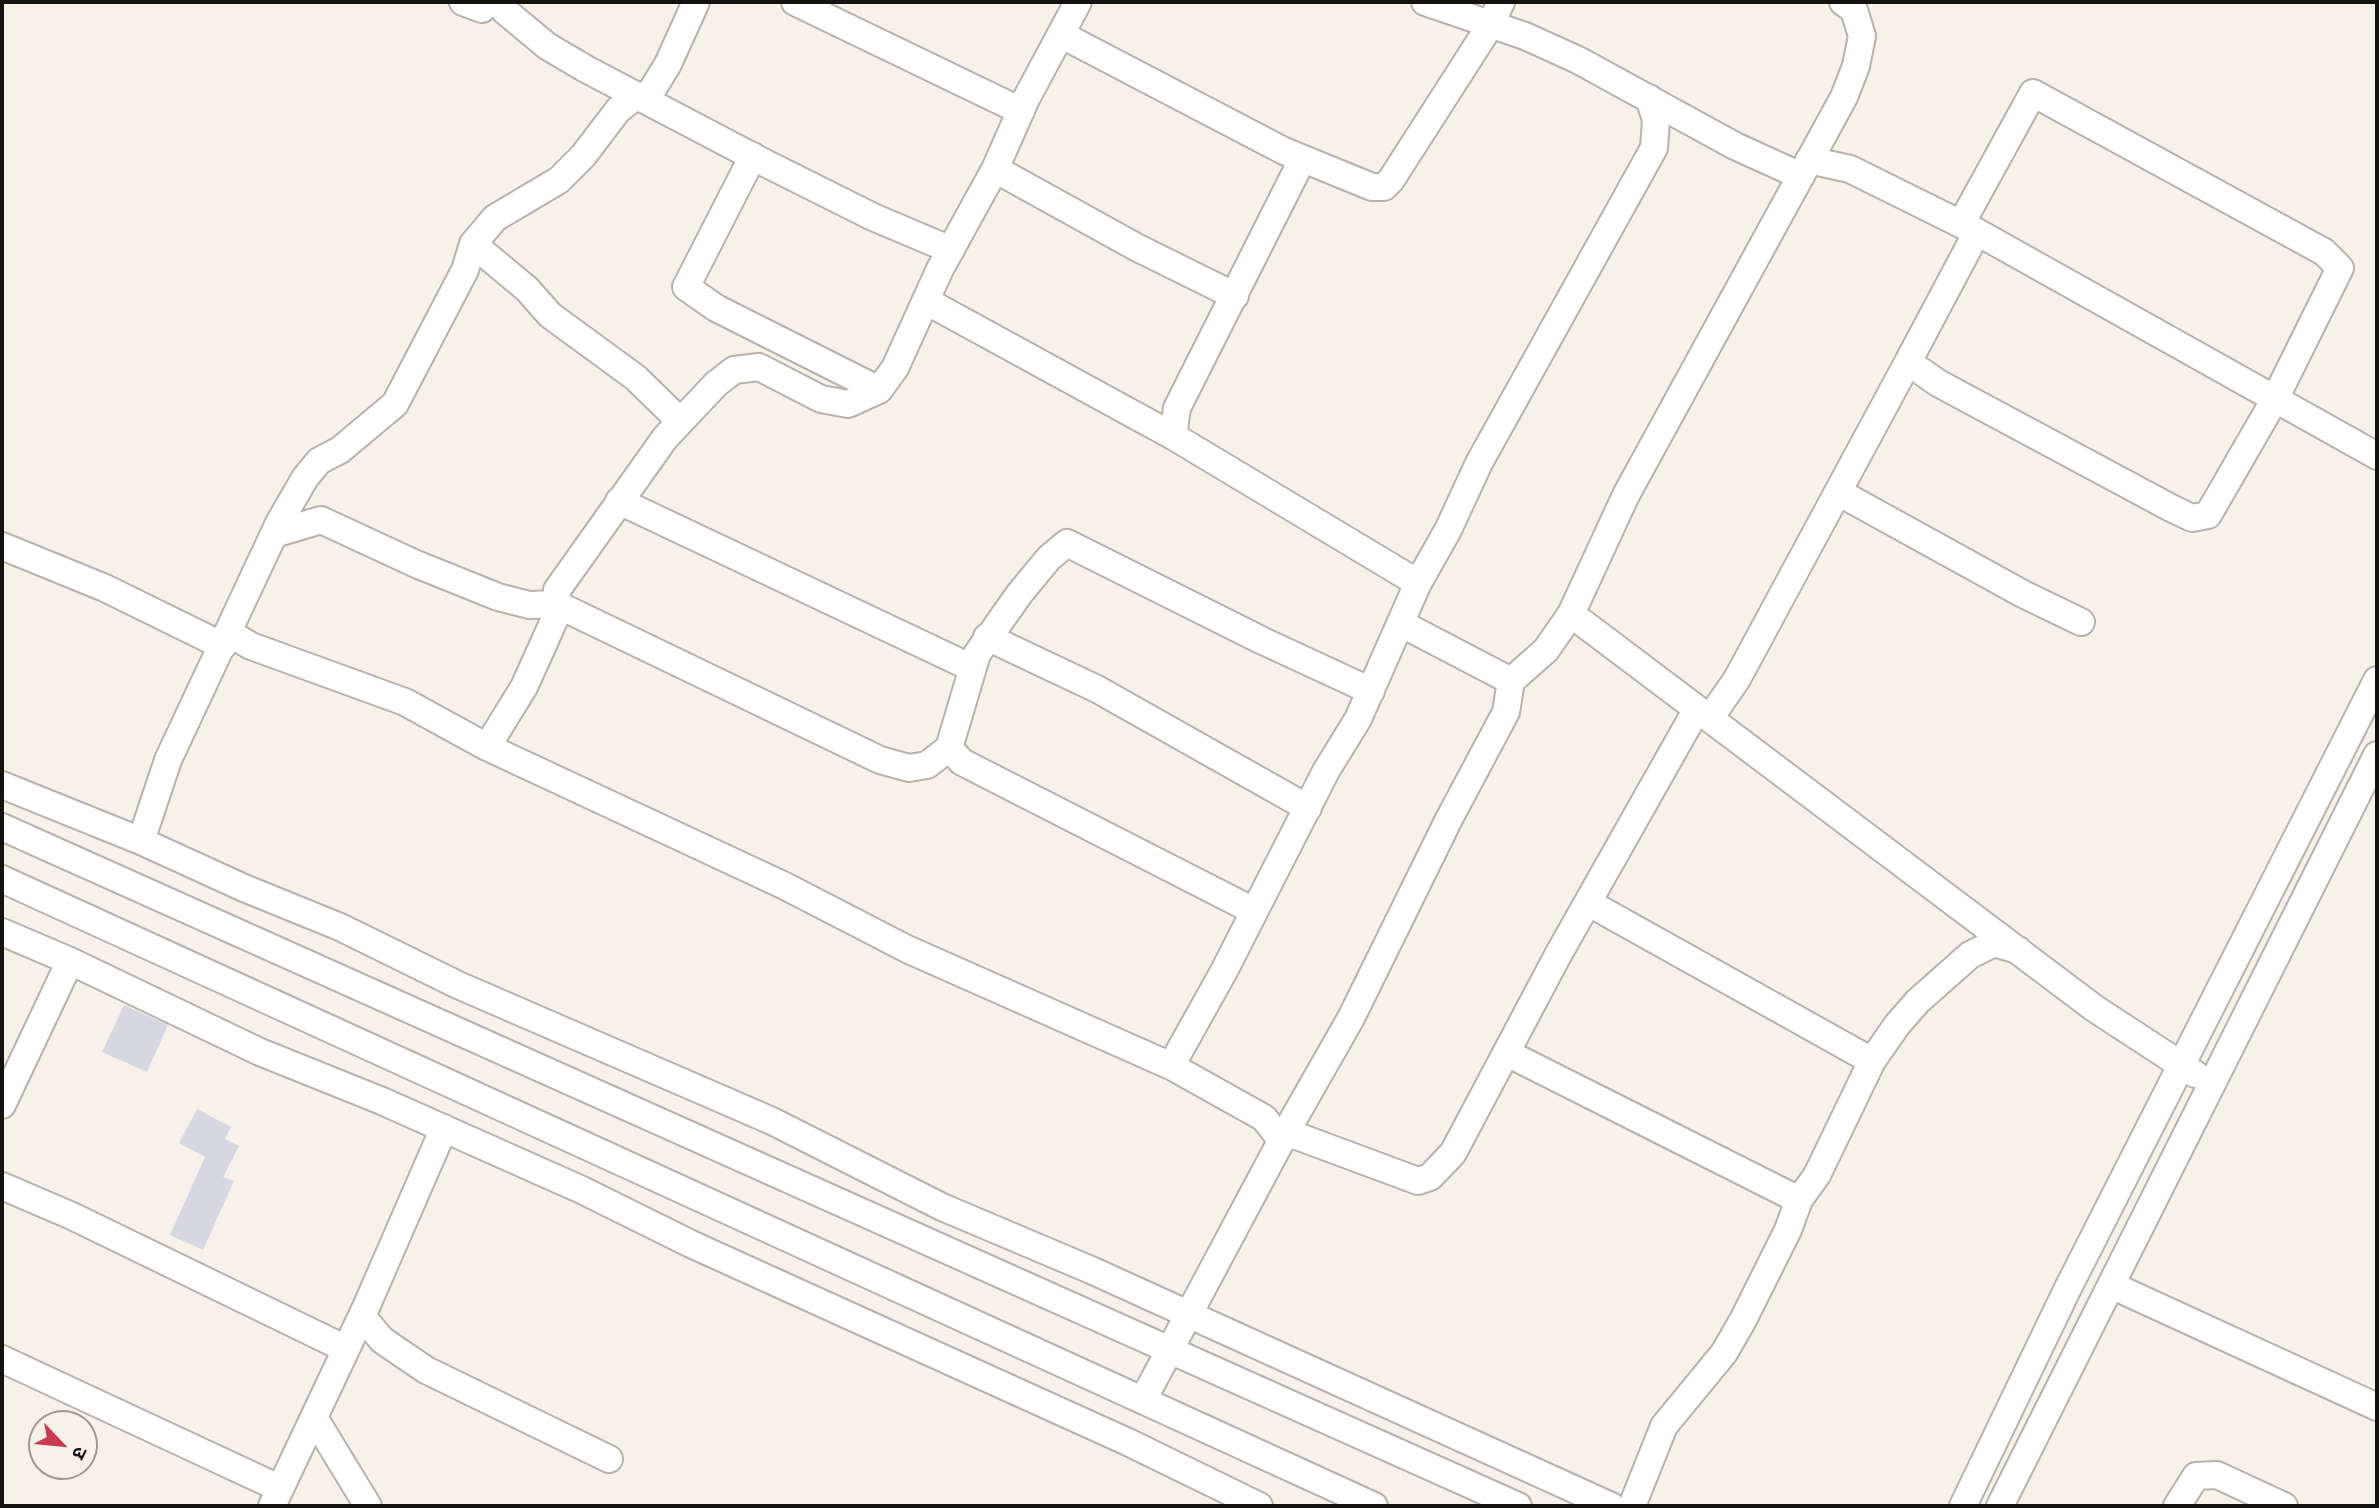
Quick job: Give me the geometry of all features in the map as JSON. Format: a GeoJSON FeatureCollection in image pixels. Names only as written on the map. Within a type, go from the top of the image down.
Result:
{"type":"FeatureCollection","features":[{"type":"Feature","properties":{"kind":"street"},"geometry":{"type":"LineString","coordinates":[[463,2],[482,9],[490,2]]}},
{"type":"Feature","properties":{"kind":"street"},"geometry":{"type":"LineString","coordinates":[[504,2],[505,11],[547,46],[873,217],[951,250]]}},
{"type":"Feature","properties":{"kind":"street"},"geometry":{"type":"LineString","coordinates":[[141,841],[169,760],[274,534],[305,478],[319,461],[340,450],[395,404],[459,281],[473,244],[495,218],[559,180],[583,156],[618,110],[641,97],[668,64],[696,2]]}},
{"type":"Feature","properties":{"kind":"street"},"geometry":{"type":"LineString","coordinates":[[795,2],[1021,111]]}},
{"type":"Feature","properties":{"kind":"street"},"geometry":{"type":"LineString","coordinates":[[487,747],[524,687],[555,618],[557,590],[619,501],[680,421],[734,370],[759,367],[821,400],[848,404],[879,390],[895,369],[951,250],[995,169],[1021,111],[1078,2]]}},
{"type":"Feature","properties":{"kind":"street"},"geometry":{"type":"LineString","coordinates":[[1424,2],[1496,13],[1567,55],[1735,146],[1805,168],[1850,169],[1969,228],[2377,456]]}},
{"type":"Feature","properties":{"kind":"street"},"geometry":{"type":"LineString","coordinates":[[1143,1400],[1172,1351],[1284,1136],[1351,1018],[1448,819],[1506,712],[1511,681],[1546,650],[1571,614],[1626,495],[1844,97],[1856,66],[1862,36],[1854,10],[1843,2]]}},
{"type":"Feature","properties":{"kind":"street"},"geometry":{"type":"LineString","coordinates":[[1062,34],[1302,160],[1371,187],[1384,187],[1496,13]]}},
{"type":"Feature","properties":{"kind":"street"},"geometry":{"type":"LineString","coordinates":[[2,546],[226,639],[405,702],[487,747],[785,886],[907,949],[1171,1066],[1264,1118],[1284,1136],[1418,1181],[1430,1177],[1453,1153],[1588,903],[1704,714],[1737,679],[1908,362],[2033,93],[2159,159],[2222,198],[2324,252],[2340,268],[2275,399],[2208,515],[2192,518],[1938,383],[1908,362]]}},
{"type":"Feature","properties":{"kind":"street"},"geometry":{"type":"LineString","coordinates":[[1171,1066],[1371,691],[1418,583],[1448,530],[1479,463],[1654,148],[1656,120],[1649,98]]}},
{"type":"Feature","properties":{"kind":"street"},"geometry":{"type":"LineString","coordinates":[[753,156],[686,287],[716,308],[879,390]]}},
{"type":"Feature","properties":{"kind":"street"},"geometry":{"type":"LineString","coordinates":[[1174,436],[1177,408],[1302,160]]}},
{"type":"Feature","properties":{"kind":"street"},"geometry":{"type":"LineString","coordinates":[[995,169],[1136,247],[1235,296]]}},
{"type":"Feature","properties":{"kind":"street"},"geometry":{"type":"LineString","coordinates":[[473,244],[527,289],[550,314],[636,378],[680,421]]}},
{"type":"Feature","properties":{"kind":"street"},"geometry":{"type":"LineString","coordinates":[[928,302],[1174,436],[1418,583]]}},
{"type":"Feature","properties":{"kind":"street"},"geometry":{"type":"LineString","coordinates":[[1838,492],[2023,594],[2081,622]]}},
{"type":"Feature","properties":{"kind":"street"},"geometry":{"type":"LineString","coordinates":[[619,501],[972,668]]}},
{"type":"Feature","properties":{"kind":"street"},"geometry":{"type":"LineString","coordinates":[[274,534],[321,520],[416,564],[498,597],[529,605],[556,604],[880,760],[909,768],[927,765],[949,748],[972,668],[987,637],[1049,558],[1067,543],[1262,641],[1371,691]]}},
{"type":"Feature","properties":{"kind":"street"},"geometry":{"type":"LineString","coordinates":[[1571,614],[2094,1008],[2182,1064],[2211,1086]]}},
{"type":"Feature","properties":{"kind":"street"},"geometry":{"type":"LineString","coordinates":[[1402,625],[1511,681]]}},
{"type":"Feature","properties":{"kind":"street"},"geometry":{"type":"LineString","coordinates":[[987,637],[1097,689],[1308,808]]}},
{"type":"Feature","properties":{"kind":"street"},"geometry":{"type":"LineString","coordinates":[[1963,1506],[2182,1064],[2377,680]]}},
{"type":"Feature","properties":{"kind":"street"},"geometry":{"type":"LineString","coordinates":[[949,748],[962,762],[1000,783],[1254,911]]}},
{"type":"Feature","properties":{"kind":"street"},"geometry":{"type":"LineString","coordinates":[[2000,1506],[2377,755]]}},
{"type":"Feature","properties":{"kind":"street"},"geometry":{"type":"LineString","coordinates":[[2,785],[141,841],[340,927],[458,985],[772,1121],[942,1207],[1190,1315],[1611,1506]]}},
{"type":"Feature","properties":{"kind":"street"},"geometry":{"type":"LineString","coordinates":[[2,827],[1518,1506]]}},
{"type":"Feature","properties":{"kind":"street"},"geometry":{"type":"LineString","coordinates":[[2,879],[1374,1506]]}},
{"type":"Feature","properties":{"kind":"street"},"geometry":{"type":"LineString","coordinates":[[1588,903],[1872,1061]]}},
{"type":"Feature","properties":{"kind":"street"},"geometry":{"type":"LineString","coordinates":[[2,932],[70,961],[260,1052],[444,1128],[582,1190],[691,1244],[1130,1443],[1259,1506]]}},
{"type":"Feature","properties":{"kind":"street"},"geometry":{"type":"LineString","coordinates":[[1632,1506],[1664,1426],[1730,1342],[1788,1230],[1799,1200],[1817,1175],[1872,1061],[1918,1001],[1970,955],[1994,943],[2018,950]]}},
{"type":"Feature","properties":{"kind":"street"},"geometry":{"type":"LineString","coordinates":[[2,1105],[70,961]]}},
{"type":"Feature","properties":{"kind":"street"},"geometry":{"type":"LineString","coordinates":[[1507,1053],[1799,1200]]}},
{"type":"Feature","properties":{"kind":"street"},"geometry":{"type":"LineString","coordinates":[[2,1359],[275,1497],[315,1419],[444,1128]]}},
{"type":"Feature","properties":{"kind":"street"},"geometry":{"type":"LineString","coordinates":[[2,1186],[72,1216],[346,1349]]}},
{"type":"Feature","properties":{"kind":"street"},"geometry":{"type":"LineString","coordinates":[[2111,1285],[2377,1407]]}},
{"type":"Feature","properties":{"kind":"street"},"geometry":{"type":"LineString","coordinates":[[362,1316],[382,1340],[426,1370],[609,1459]]}},
{"type":"Feature","properties":{"kind":"street"},"geometry":{"type":"LineString","coordinates":[[315,1419],[368,1506]]}},
{"type":"Feature","properties":{"kind":"street"},"geometry":{"type":"LineString","coordinates":[[2177,1506],[2196,1476],[2217,1475],[2284,1506]]}},
{"type":"Feature","properties":{"kind":"building"},"geometry":{"type":"Polygon","coordinates":[[[124,1005],[168,1025],[147,1072],[102,1052],[124,1005]]]}},
{"type":"Feature","properties":{"kind":"building"},"geometry":{"type":"Polygon","coordinates":[[[197,1109],[231,1127],[225,1139],[239,1146],[223,1177],[234,1181],[203,1250],[170,1235],[205,1157],[179,1143],[197,1109]]]}}]}
